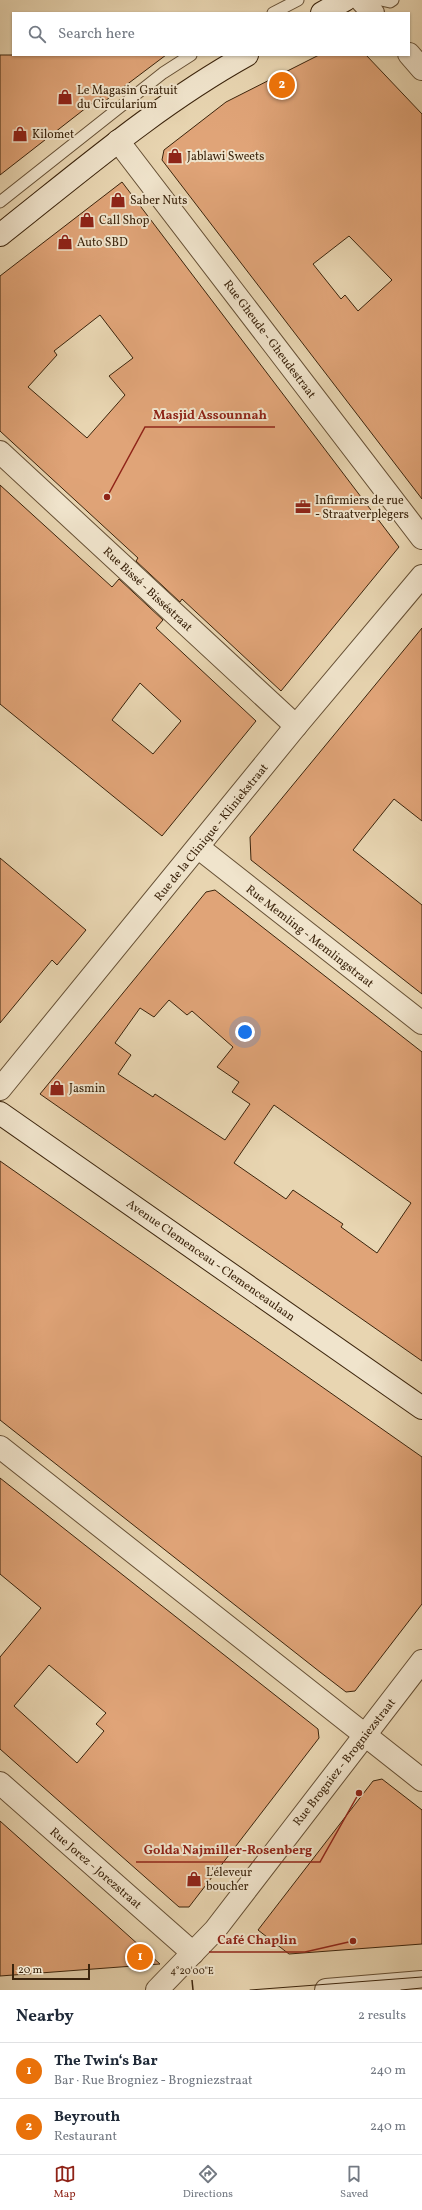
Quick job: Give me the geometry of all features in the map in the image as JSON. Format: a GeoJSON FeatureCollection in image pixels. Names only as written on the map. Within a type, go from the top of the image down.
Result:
{"type":"FeatureCollection","features":[{"type":"Feature","properties":{"kind":"street"},"geometry":{"type":"LineString","coordinates":[[324,12],[345,0]]}},
{"type":"Feature","properties":{"kind":"street"},"geometry":{"type":"LineString","coordinates":[[361,0],[372,12]]}},
{"type":"Feature","properties":{"kind":"street"},"geometry":{"type":"LineString","coordinates":[[410,55],[422,68]]}},
{"type":"Feature","properties":{"kind":"street"},"geometry":{"type":"LineString","coordinates":[[0,235],[118,141],[202,80],[244,56]]}},
{"type":"Feature","properties":{"kind":"street","name":"Rue Gheude - Gheudestraat"},"geometry":{"type":"LineString","coordinates":[[118,141],[422,538]]}},
{"type":"Feature","properties":{"kind":"street","name":"Rue Bissé - Bisséstraat"},"geometry":{"type":"LineString","coordinates":[[0,452],[296,726]]}},
{"type":"Feature","properties":{"kind":"street","name":"Rue de la Clinique - Kliniekstraat"},"geometry":{"type":"LineString","coordinates":[[0,1089],[199,848],[296,726],[422,576]]}},
{"type":"Feature","properties":{"kind":"street","name":"Rue Memling - Memlingstraat"},"geometry":{"type":"LineString","coordinates":[[199,848],[422,1023]]}},
{"type":"Feature","properties":{"kind":"street","name":"Avenue Clemenceau - Clemenceaulaan"},"geometry":{"type":"LineString","coordinates":[[0,1113],[422,1408]]}},
{"type":"Feature","properties":{"kind":"street"},"geometry":{"type":"LineString","coordinates":[[0,1447],[422,1780]]}},
{"type":"Feature","properties":{"kind":"street","name":"Rue Brogniez - Brogniezstraat"},"geometry":{"type":"LineString","coordinates":[[157,1990],[217,1927],[422,1661]]}},
{"type":"Feature","properties":{"kind":"street","name":"Rue Jorez - Jorezstraat"},"geometry":{"type":"LineString","coordinates":[[0,1783],[193,1953]]}},
{"type":"Feature","properties":{"kind":"street"},"geometry":{"type":"LineString","coordinates":[[326,1990],[416,1985]]}},
{"type":"Feature","properties":{"kind":"lane"},"geometry":{"type":"LineString","coordinates":[[275,12],[298,0]]}},
{"type":"Feature","properties":{"kind":"lane"},"geometry":{"type":"LineString","coordinates":[[381,0],[390,2],[393,0]]}},
{"type":"Feature","properties":{"kind":"lane"},"geometry":{"type":"LineString","coordinates":[[0,202],[163,72],[190,56]]}},
{"type":"Feature","properties":{"kind":"building"},"geometry":{"type":"Polygon","coordinates":[[[0,55],[165,56],[105,101],[100,97],[0,175],[0,55]]]}},
{"type":"Feature","properties":{"kind":"building"},"geometry":{"type":"Polygon","coordinates":[[[317,56],[367,56],[422,114],[422,499],[162,160],[164,150],[226,102],[317,56]],[[349,236],[313,264],[341,299],[345,295],[358,311],[392,280],[349,236]]]}},
{"type":"Feature","properties":{"kind":"building"},"geometry":{"type":"Polygon","coordinates":[[[122,182],[399,547],[281,691],[182,599],[180,602],[136,561],[138,558],[0,431],[0,276],[122,182]],[[100,315],[54,351],[57,355],[28,387],[87,438],[125,395],[109,376],[133,358],[100,315]]]}},
{"type":"Feature","properties":{"kind":"building"},"geometry":{"type":"Polygon","coordinates":[[[0,485],[112,587],[119,579],[163,620],[156,628],[256,721],[162,836],[0,704],[0,485]],[[140,683],[112,720],[153,754],[181,721],[140,683]]]}},
{"type":"Feature","properties":{"kind":"building"},"geometry":{"type":"Polygon","coordinates":[[[422,628],[422,821],[394,799],[353,850],[422,905],[422,994],[251,860],[250,837],[422,628]]]}},
{"type":"Feature","properties":{"kind":"building"},"geometry":{"type":"Polygon","coordinates":[[[0,858],[86,930],[57,965],[52,960],[0,1023],[0,858]]]}},
{"type":"Feature","properties":{"kind":"building"},"geometry":{"type":"Polygon","coordinates":[[[215,890],[422,1052],[422,1361],[40,1094],[206,892],[215,890]],[[169,1000],[154,1017],[140,1008],[115,1043],[131,1055],[118,1074],[153,1097],[155,1094],[225,1140],[250,1104],[232,1092],[239,1082],[217,1067],[233,1047],[192,1011],[187,1015],[169,1000]],[[274,1105],[234,1163],[286,1199],[293,1190],[343,1224],[341,1227],[377,1253],[411,1203],[274,1105]]]}},
{"type":"Feature","properties":{"kind":"building"},"geometry":{"type":"Polygon","coordinates":[[[0,1161],[422,1457],[422,1604],[355,1691],[346,1692],[0,1420],[0,1161]]]}},
{"type":"Feature","properties":{"kind":"building"},"geometry":{"type":"Polygon","coordinates":[[[0,1478],[318,1729],[319,1738],[189,1907],[179,1907],[0,1749],[0,1657],[41,1608],[0,1574],[0,1478]],[[49,1665],[14,1706],[77,1763],[104,1731],[96,1724],[106,1713],[49,1665]]]}},
{"type":"Feature","properties":{"kind":"building"},"geometry":{"type":"Polygon","coordinates":[[[382,1779],[422,1810],[422,1944],[289,1954],[258,1930],[373,1781],[382,1779]]]}},
{"type":"Feature","properties":{"kind":"building"},"geometry":{"type":"Polygon","coordinates":[[[0,1821],[111,1920],[160,1964],[0,1976],[0,1821]]]}},
{"type":"Feature","properties":{"kind":"tram line"},"geometry":{"type":"LineString","coordinates":[[250,1990],[422,1977]]}},
{"type":"Feature","properties":{"kind":"tram line"},"geometry":{"type":"LineString","coordinates":[[401,1990],[422,1988]]}},
{"type":"Feature","properties":{"kind":"place","name":"Beyrouth"},"geometry":{"type":"Point","coordinates":[282,85]}},
{"type":"Feature","properties":{"kind":"place","name":"Le Magasin Gratuit du Circularium"},"geometry":{"type":"Point","coordinates":[65,97]}},
{"type":"Feature","properties":{"kind":"place","name":"Kilomet"},"geometry":{"type":"Point","coordinates":[20,134]}},
{"type":"Feature","properties":{"kind":"place","name":"Jablawi Sweets"},"geometry":{"type":"Point","coordinates":[175,156]}},
{"type":"Feature","properties":{"kind":"place","name":"Saber Nuts"},"geometry":{"type":"Point","coordinates":[118,200]}},
{"type":"Feature","properties":{"kind":"place","name":"Call Shop"},"geometry":{"type":"Point","coordinates":[87,220]}},
{"type":"Feature","properties":{"kind":"place","name":"Auto SBD"},"geometry":{"type":"Point","coordinates":[65,242]}},
{"type":"Feature","properties":{"kind":"place","name":"Masjid Assounnah"},"geometry":{"type":"Point","coordinates":[107,497]}},
{"type":"Feature","properties":{"kind":"place","name":"Infirmiers de rue - Straatverplegers"},"geometry":{"type":"Point","coordinates":[303,507]}},
{"type":"Feature","properties":{"kind":"place","name":"Jasmin"},"geometry":{"type":"Point","coordinates":[57,1088]}},
{"type":"Feature","properties":{"kind":"place","name":"Golda Najmiller-Rosenberg"},"geometry":{"type":"Point","coordinates":[359,1793]}},
{"type":"Feature","properties":{"kind":"place","name":"L'éleveur boucher"},"geometry":{"type":"Point","coordinates":[194,1879]}},
{"type":"Feature","properties":{"kind":"place","name":"Café Chaplin"},"geometry":{"type":"Point","coordinates":[353,1941]}},
{"type":"Feature","properties":{"kind":"place","name":"The Twin‘s Bar"},"geometry":{"type":"Point","coordinates":[140,1957]}}]}
